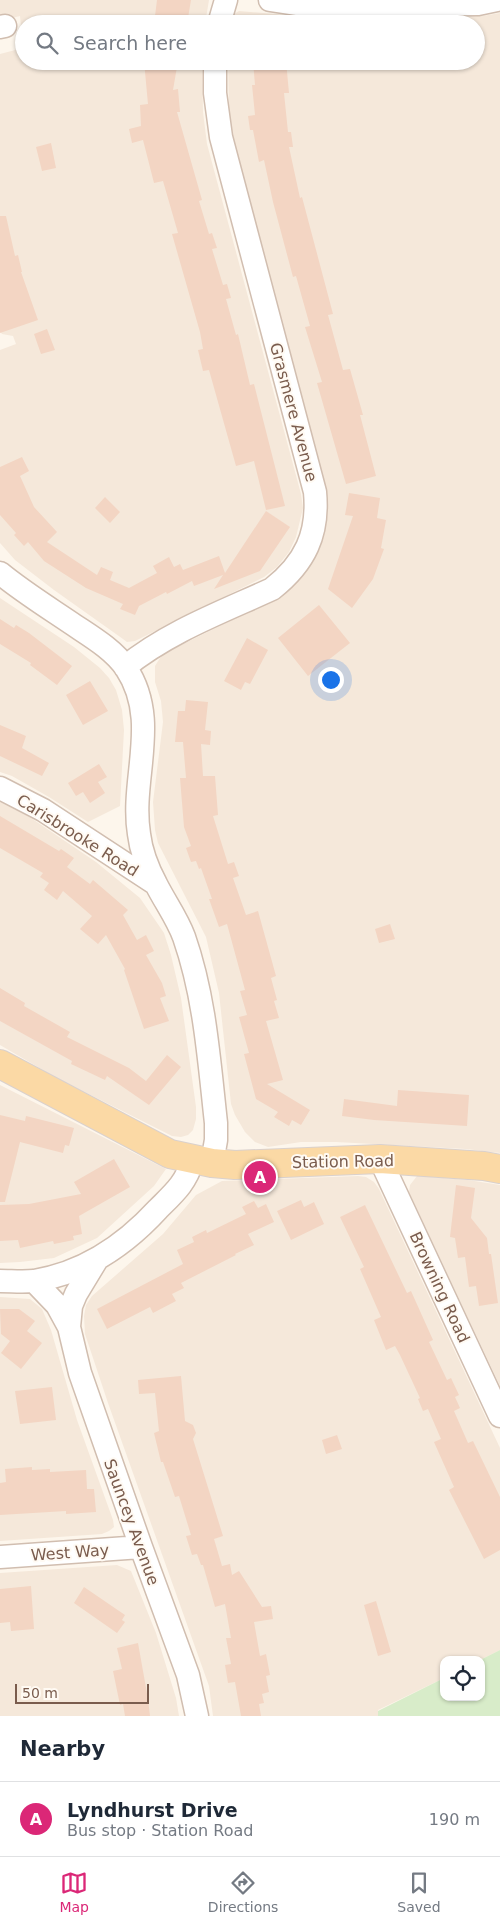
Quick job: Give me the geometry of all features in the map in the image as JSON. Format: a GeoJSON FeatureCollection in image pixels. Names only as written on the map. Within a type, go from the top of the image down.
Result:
{"type":"FeatureCollection","features":[{"type":"Feature","properties":{"kind":"main road","name":"Station Road"},"geometry":{"type":"LineString","coordinates":[[0,1064],[170,1154],[203,1162],[235,1165],[380,1159],[484,1166],[500,1169]]}},
{"type":"Feature","properties":{"kind":"street"},"geometry":{"type":"LineString","coordinates":[[222,15],[226,0]]}},
{"type":"Feature","properties":{"kind":"street"},"geometry":{"type":"LineString","coordinates":[[274,0],[310,6],[478,4],[497,0]]}},
{"type":"Feature","properties":{"kind":"street","name":"Grasmere Avenue"},"geometry":{"type":"LineString","coordinates":[[125,667],[142,653],[164,640],[272,589],[286,577],[300,560],[311,540],[315,521],[315,492],[220,138],[215,93],[215,70]]}},
{"type":"Feature","properties":{"kind":"street"},"geometry":{"type":"LineString","coordinates":[[0,573],[19,588],[88,634],[109,651],[125,667],[136,686],[144,720],[137,813],[139,834],[144,855],[156,884],[184,935],[202,1002],[216,1123],[216,1140],[203,1162],[144,1224],[120,1244],[96,1261],[61,1274],[34,1281],[0,1281]]}},
{"type":"Feature","properties":{"kind":"street","name":"Carisbrooke Road"},"geometry":{"type":"LineString","coordinates":[[0,788],[43,810],[156,884]]}},
{"type":"Feature","properties":{"kind":"street","name":"Browning Road"},"geometry":{"type":"LineString","coordinates":[[380,1159],[500,1416]]}},
{"type":"Feature","properties":{"kind":"street","name":"Sauncey Avenue"},"geometry":{"type":"LineString","coordinates":[[69,1327],[71,1306],[96,1261]]}},
{"type":"Feature","properties":{"kind":"street","name":"Sauncey Avenue"},"geometry":{"type":"LineString","coordinates":[[34,1281],[57,1305],[69,1327],[80,1373],[188,1675],[197,1716]]}},
{"type":"Feature","properties":{"kind":"street","name":"West Way"},"geometry":{"type":"LineString","coordinates":[[0,1557],[141,1547]]}},
{"type":"Feature","properties":{"kind":"shaded area"},"geometry":{"type":"Polygon","coordinates":[[[0,0],[209,0],[206,15],[15,15],[15,17],[0,21],[0,0]]]}},
{"type":"Feature","properties":{"kind":"shaded area"},"geometry":{"type":"Polygon","coordinates":[[[239,11],[288,15],[234,15],[239,11]]]}},
{"type":"Feature","properties":{"kind":"shaded area"},"geometry":{"type":"Polygon","coordinates":[[[500,13],[500,1153],[466,1149],[336,1142],[301,1142],[268,1147],[255,1142],[245,1132],[231,1104],[219,993],[206,937],[158,843],[153,802],[163,722],[161,701],[155,682],[155,666],[165,653],[286,593],[300,579],[311,563],[321,544],[327,521],[328,504],[325,487],[238,159],[229,116],[228,70],[485,70],[485,16],[500,13]]]}},
{"type":"Feature","properties":{"kind":"shaded area"},"geometry":{"type":"Polygon","coordinates":[[[15,50],[15,70],[202,70],[203,112],[207,144],[301,494],[303,508],[296,537],[289,552],[277,567],[264,577],[135,641],[127,642],[54,590],[15,560],[0,543],[0,350],[16,344],[13,336],[2,334],[0,331],[0,54],[15,50]]]}},
{"type":"Feature","properties":{"kind":"shaded area"},"geometry":{"type":"Polygon","coordinates":[[[0,598],[74,647],[100,668],[116,690],[122,710],[124,730],[120,806],[88,822],[49,797],[12,776],[0,772],[0,598]]]}},
{"type":"Feature","properties":{"kind":"shaded area"},"geometry":{"type":"Polygon","coordinates":[[[0,802],[28,816],[96,862],[140,898],[164,933],[181,998],[196,1107],[196,1119],[193,1130],[188,1135],[181,1137],[172,1136],[55,1077],[0,1045],[0,802]]]}},
{"type":"Feature","properties":{"kind":"shaded area"},"geometry":{"type":"Polygon","coordinates":[[[0,1085],[166,1169],[154,1186],[97,1238],[54,1258],[0,1263],[0,1085]]]}},
{"type":"Feature","properties":{"kind":"shaded area"},"geometry":{"type":"Polygon","coordinates":[[[358,1176],[366,1177],[374,1182],[379,1189],[500,1448],[500,1650],[485,1658],[440,1656],[440,1680],[378,1710],[378,1716],[213,1716],[209,1686],[85,1334],[84,1316],[86,1305],[92,1296],[163,1234],[196,1195],[222,1181],[358,1176]]]}},
{"type":"Feature","properties":{"kind":"shaded area"},"geometry":{"type":"Polygon","coordinates":[[[417,1176],[468,1180],[500,1185],[500,1386],[409,1192],[410,1185],[417,1176]]]}},
{"type":"Feature","properties":{"kind":"shaded area"},"geometry":{"type":"Polygon","coordinates":[[[0,1297],[30,1299],[42,1309],[51,1330],[77,1420],[113,1520],[114,1527],[109,1531],[102,1534],[0,1541],[0,1297]]]}},
{"type":"Feature","properties":{"kind":"shaded area"},"geometry":{"type":"Polygon","coordinates":[[[117,1565],[131,1571],[156,1633],[176,1698],[179,1716],[0,1716],[0,1573],[117,1565]]]}},
{"type":"Feature","properties":{"kind":"green space"},"geometry":{"type":"Polygon","coordinates":[[[500,1650],[500,1716],[378,1716],[378,1711],[440,1680],[440,1701],[485,1701],[485,1658],[500,1650]]]}},
{"type":"Feature","properties":{"kind":"building"},"geometry":{"type":"Polygon","coordinates":[[[157,0],[191,0],[188,15],[155,15],[157,0]]]}},
{"type":"Feature","properties":{"kind":"building"},"geometry":{"type":"Polygon","coordinates":[[[145,70],[176,70],[173,90],[178,89],[180,112],[177,112],[202,200],[199,201],[209,234],[212,233],[217,248],[212,249],[223,285],[227,284],[231,298],[226,299],[236,335],[238,334],[250,385],[254,384],[285,506],[266,510],[254,461],[236,466],[209,370],[203,371],[198,350],[203,349],[200,332],[172,234],[178,233],[163,181],[154,183],[143,140],[132,143],[129,129],[141,126],[140,105],[148,104],[145,70]]]}},
{"type":"Feature","properties":{"kind":"building"},"geometry":{"type":"Polygon","coordinates":[[[254,70],[287,70],[289,93],[284,93],[288,132],[291,132],[293,147],[289,147],[300,198],[302,197],[333,314],[328,315],[343,370],[350,369],[363,415],[360,415],[376,476],[346,484],[317,383],[322,382],[305,327],[310,326],[296,276],[293,277],[264,160],[259,162],[253,130],[250,130],[248,116],[255,115],[252,85],[255,85],[254,70]]]}},
{"type":"Feature","properties":{"kind":"building"},"geometry":{"type":"Polygon","coordinates":[[[51,143],[56,168],[42,171],[36,147],[51,143]]]}},
{"type":"Feature","properties":{"kind":"building"},"geometry":{"type":"Polygon","coordinates":[[[0,216],[6,216],[15,256],[18,255],[21,272],[38,320],[0,333],[0,216]]]}},
{"type":"Feature","properties":{"kind":"building"},"geometry":{"type":"Polygon","coordinates":[[[47,329],[55,350],[41,354],[34,334],[47,329]]]}},
{"type":"Feature","properties":{"kind":"building"},"geometry":{"type":"Polygon","coordinates":[[[22,457],[29,471],[20,476],[34,507],[57,532],[47,542],[97,575],[101,567],[113,572],[110,580],[129,588],[157,573],[153,566],[169,557],[174,567],[180,564],[183,570],[219,556],[225,573],[266,511],[290,527],[260,571],[214,589],[223,575],[194,586],[192,581],[139,606],[135,615],[120,609],[123,604],[86,588],[44,561],[28,542],[24,546],[14,535],[16,533],[0,515],[0,467],[22,457]]]}},
{"type":"Feature","properties":{"kind":"building"},"geometry":{"type":"Polygon","coordinates":[[[349,493],[380,498],[377,518],[386,520],[381,548],[384,549],[373,579],[352,608],[328,589],[353,516],[345,515],[349,493]]]}},
{"type":"Feature","properties":{"kind":"building"},"geometry":{"type":"Polygon","coordinates":[[[105,497],[120,512],[110,523],[95,508],[105,497]]]}},
{"type":"Feature","properties":{"kind":"building"},"geometry":{"type":"Polygon","coordinates":[[[319,605],[350,643],[308,676],[278,638],[319,605]]]}},
{"type":"Feature","properties":{"kind":"building"},"geometry":{"type":"Polygon","coordinates":[[[0,619],[14,628],[16,625],[29,633],[72,666],[57,685],[30,665],[31,663],[0,644],[0,619]]]}},
{"type":"Feature","properties":{"kind":"building"},"geometry":{"type":"Polygon","coordinates":[[[247,638],[268,650],[250,684],[245,682],[241,690],[224,681],[247,638]]]}},
{"type":"Feature","properties":{"kind":"building"},"geometry":{"type":"Polygon","coordinates":[[[90,681],[108,711],[83,725],[66,695],[90,681]]]}},
{"type":"Feature","properties":{"kind":"building"},"geometry":{"type":"Polygon","coordinates":[[[186,700],[208,702],[205,730],[211,731],[210,745],[201,744],[203,776],[215,776],[218,815],[213,816],[228,864],[234,862],[239,876],[233,878],[246,915],[258,911],[276,976],[271,978],[277,1000],[274,1001],[279,1018],[266,1021],[283,1080],[267,1084],[310,1110],[301,1125],[292,1120],[289,1126],[274,1117],[278,1112],[256,1099],[244,1054],[249,1053],[239,1017],[247,1015],[240,991],[245,990],[227,924],[219,927],[201,868],[199,869],[196,861],[191,862],[186,848],[191,846],[184,827],[180,778],[186,778],[183,742],[175,742],[178,711],[185,711],[186,700]]]}},
{"type":"Feature","properties":{"kind":"building"},"geometry":{"type":"Polygon","coordinates":[[[0,725],[26,736],[22,748],[49,763],[42,776],[0,756],[0,725]]]}},
{"type":"Feature","properties":{"kind":"building"},"geometry":{"type":"Polygon","coordinates":[[[99,764],[107,777],[98,782],[105,793],[90,803],[83,792],[76,796],[68,783],[99,764]]]}},
{"type":"Feature","properties":{"kind":"building"},"geometry":{"type":"Polygon","coordinates":[[[0,816],[74,858],[67,867],[90,884],[93,880],[128,910],[123,915],[137,940],[146,935],[154,951],[146,955],[162,983],[166,996],[160,998],[169,1021],[144,1029],[125,969],[106,935],[98,944],[80,929],[92,916],[63,891],[57,900],[44,890],[49,883],[40,877],[43,873],[0,848],[0,816]]]}},
{"type":"Feature","properties":{"kind":"building"},"geometry":{"type":"Polygon","coordinates":[[[390,924],[395,939],[379,943],[375,929],[390,924]]]}},
{"type":"Feature","properties":{"kind":"building"},"geometry":{"type":"Polygon","coordinates":[[[0,988],[25,1003],[24,1006],[70,1032],[67,1037],[129,1068],[146,1081],[167,1055],[181,1067],[149,1105],[107,1076],[105,1080],[71,1064],[72,1061],[0,1021],[0,988]]]}},
{"type":"Feature","properties":{"kind":"building"},"geometry":{"type":"Polygon","coordinates":[[[398,1090],[469,1095],[467,1126],[342,1116],[344,1099],[397,1106],[398,1090]]]}},
{"type":"Feature","properties":{"kind":"building"},"geometry":{"type":"Polygon","coordinates":[[[0,1115],[25,1121],[26,1116],[74,1128],[69,1146],[65,1145],[63,1153],[20,1142],[5,1202],[0,1202],[0,1115]]]}},
{"type":"Feature","properties":{"kind":"building"},"geometry":{"type":"Polygon","coordinates":[[[114,1159],[130,1187],[79,1216],[82,1234],[73,1236],[74,1240],[54,1244],[53,1241],[20,1248],[18,1240],[0,1241],[0,1205],[29,1204],[81,1194],[74,1182],[114,1159]]]}},
{"type":"Feature","properties":{"kind":"building"},"geometry":{"type":"Polygon","coordinates":[[[456,1185],[475,1188],[471,1218],[487,1238],[498,1303],[479,1306],[476,1286],[469,1287],[465,1257],[458,1258],[455,1238],[450,1237],[456,1185]]]}},
{"type":"Feature","properties":{"kind":"building"},"geometry":{"type":"Polygon","coordinates":[[[301,1200],[304,1207],[314,1202],[324,1224],[291,1240],[277,1211],[301,1200]]]}},
{"type":"Feature","properties":{"kind":"building"},"geometry":{"type":"Polygon","coordinates":[[[254,1201],[258,1208],[266,1204],[274,1222],[248,1234],[254,1245],[181,1283],[184,1288],[172,1294],[176,1301],[153,1313],[150,1307],[107,1329],[97,1309],[183,1264],[177,1250],[194,1242],[192,1237],[206,1230],[207,1233],[246,1214],[242,1207],[254,1201]]]}},
{"type":"Feature","properties":{"kind":"building"},"geometry":{"type":"Polygon","coordinates":[[[365,1205],[407,1293],[411,1291],[433,1340],[429,1342],[447,1380],[451,1378],[459,1395],[455,1397],[460,1408],[454,1411],[468,1443],[473,1441],[500,1497],[500,1550],[484,1559],[449,1490],[454,1487],[434,1442],[441,1439],[428,1409],[423,1411],[418,1399],[420,1398],[400,1355],[395,1346],[386,1350],[374,1320],[381,1317],[360,1269],[364,1267],[340,1217],[365,1205]]]}},
{"type":"Feature","properties":{"kind":"building"},"geometry":{"type":"Polygon","coordinates":[[[0,1309],[19,1309],[35,1321],[27,1331],[42,1343],[21,1369],[1,1353],[10,1341],[1,1334],[0,1309]]]}},
{"type":"Feature","properties":{"kind":"building"},"geometry":{"type":"Polygon","coordinates":[[[181,1376],[185,1421],[193,1425],[196,1433],[193,1439],[223,1536],[214,1539],[222,1566],[230,1564],[232,1575],[239,1571],[262,1607],[271,1606],[273,1619],[254,1622],[260,1656],[266,1654],[270,1675],[266,1676],[269,1692],[262,1694],[264,1703],[259,1704],[261,1716],[241,1716],[235,1682],[228,1683],[225,1665],[231,1664],[226,1638],[231,1638],[225,1604],[215,1607],[203,1565],[201,1565],[197,1554],[192,1555],[186,1536],[191,1535],[179,1496],[175,1497],[163,1462],[161,1462],[154,1433],[159,1431],[155,1393],[139,1394],[138,1380],[181,1376]]]}},
{"type":"Feature","properties":{"kind":"building"},"geometry":{"type":"Polygon","coordinates":[[[52,1387],[56,1420],[20,1424],[15,1391],[52,1387]]]}},
{"type":"Feature","properties":{"kind":"building"},"geometry":{"type":"Polygon","coordinates":[[[337,1435],[342,1449],[326,1454],[322,1440],[337,1435]]]}},
{"type":"Feature","properties":{"kind":"building"},"geometry":{"type":"Polygon","coordinates":[[[32,1467],[32,1470],[50,1469],[50,1472],[86,1470],[87,1489],[94,1489],[96,1512],[66,1514],[66,1511],[0,1515],[0,1483],[6,1482],[5,1469],[32,1467]]]}},
{"type":"Feature","properties":{"kind":"building"},"geometry":{"type":"Polygon","coordinates":[[[31,1586],[34,1629],[11,1631],[10,1622],[0,1623],[0,1589],[31,1586]]]}},
{"type":"Feature","properties":{"kind":"building"},"geometry":{"type":"Polygon","coordinates":[[[84,1587],[125,1615],[122,1620],[125,1622],[117,1633],[74,1603],[84,1587]]]}},
{"type":"Feature","properties":{"kind":"building"},"geometry":{"type":"Polygon","coordinates":[[[376,1601],[391,1652],[378,1656],[364,1605],[376,1601]]]}},
{"type":"Feature","properties":{"kind":"building"},"geometry":{"type":"Polygon","coordinates":[[[138,1643],[150,1716],[125,1716],[123,1704],[120,1705],[113,1671],[122,1669],[117,1648],[138,1643]]]}},
{"type":"Feature","properties":{"kind":"place","name":"Lyndhurst Drive"},"geometry":{"type":"Point","coordinates":[260,1177]}}]}
